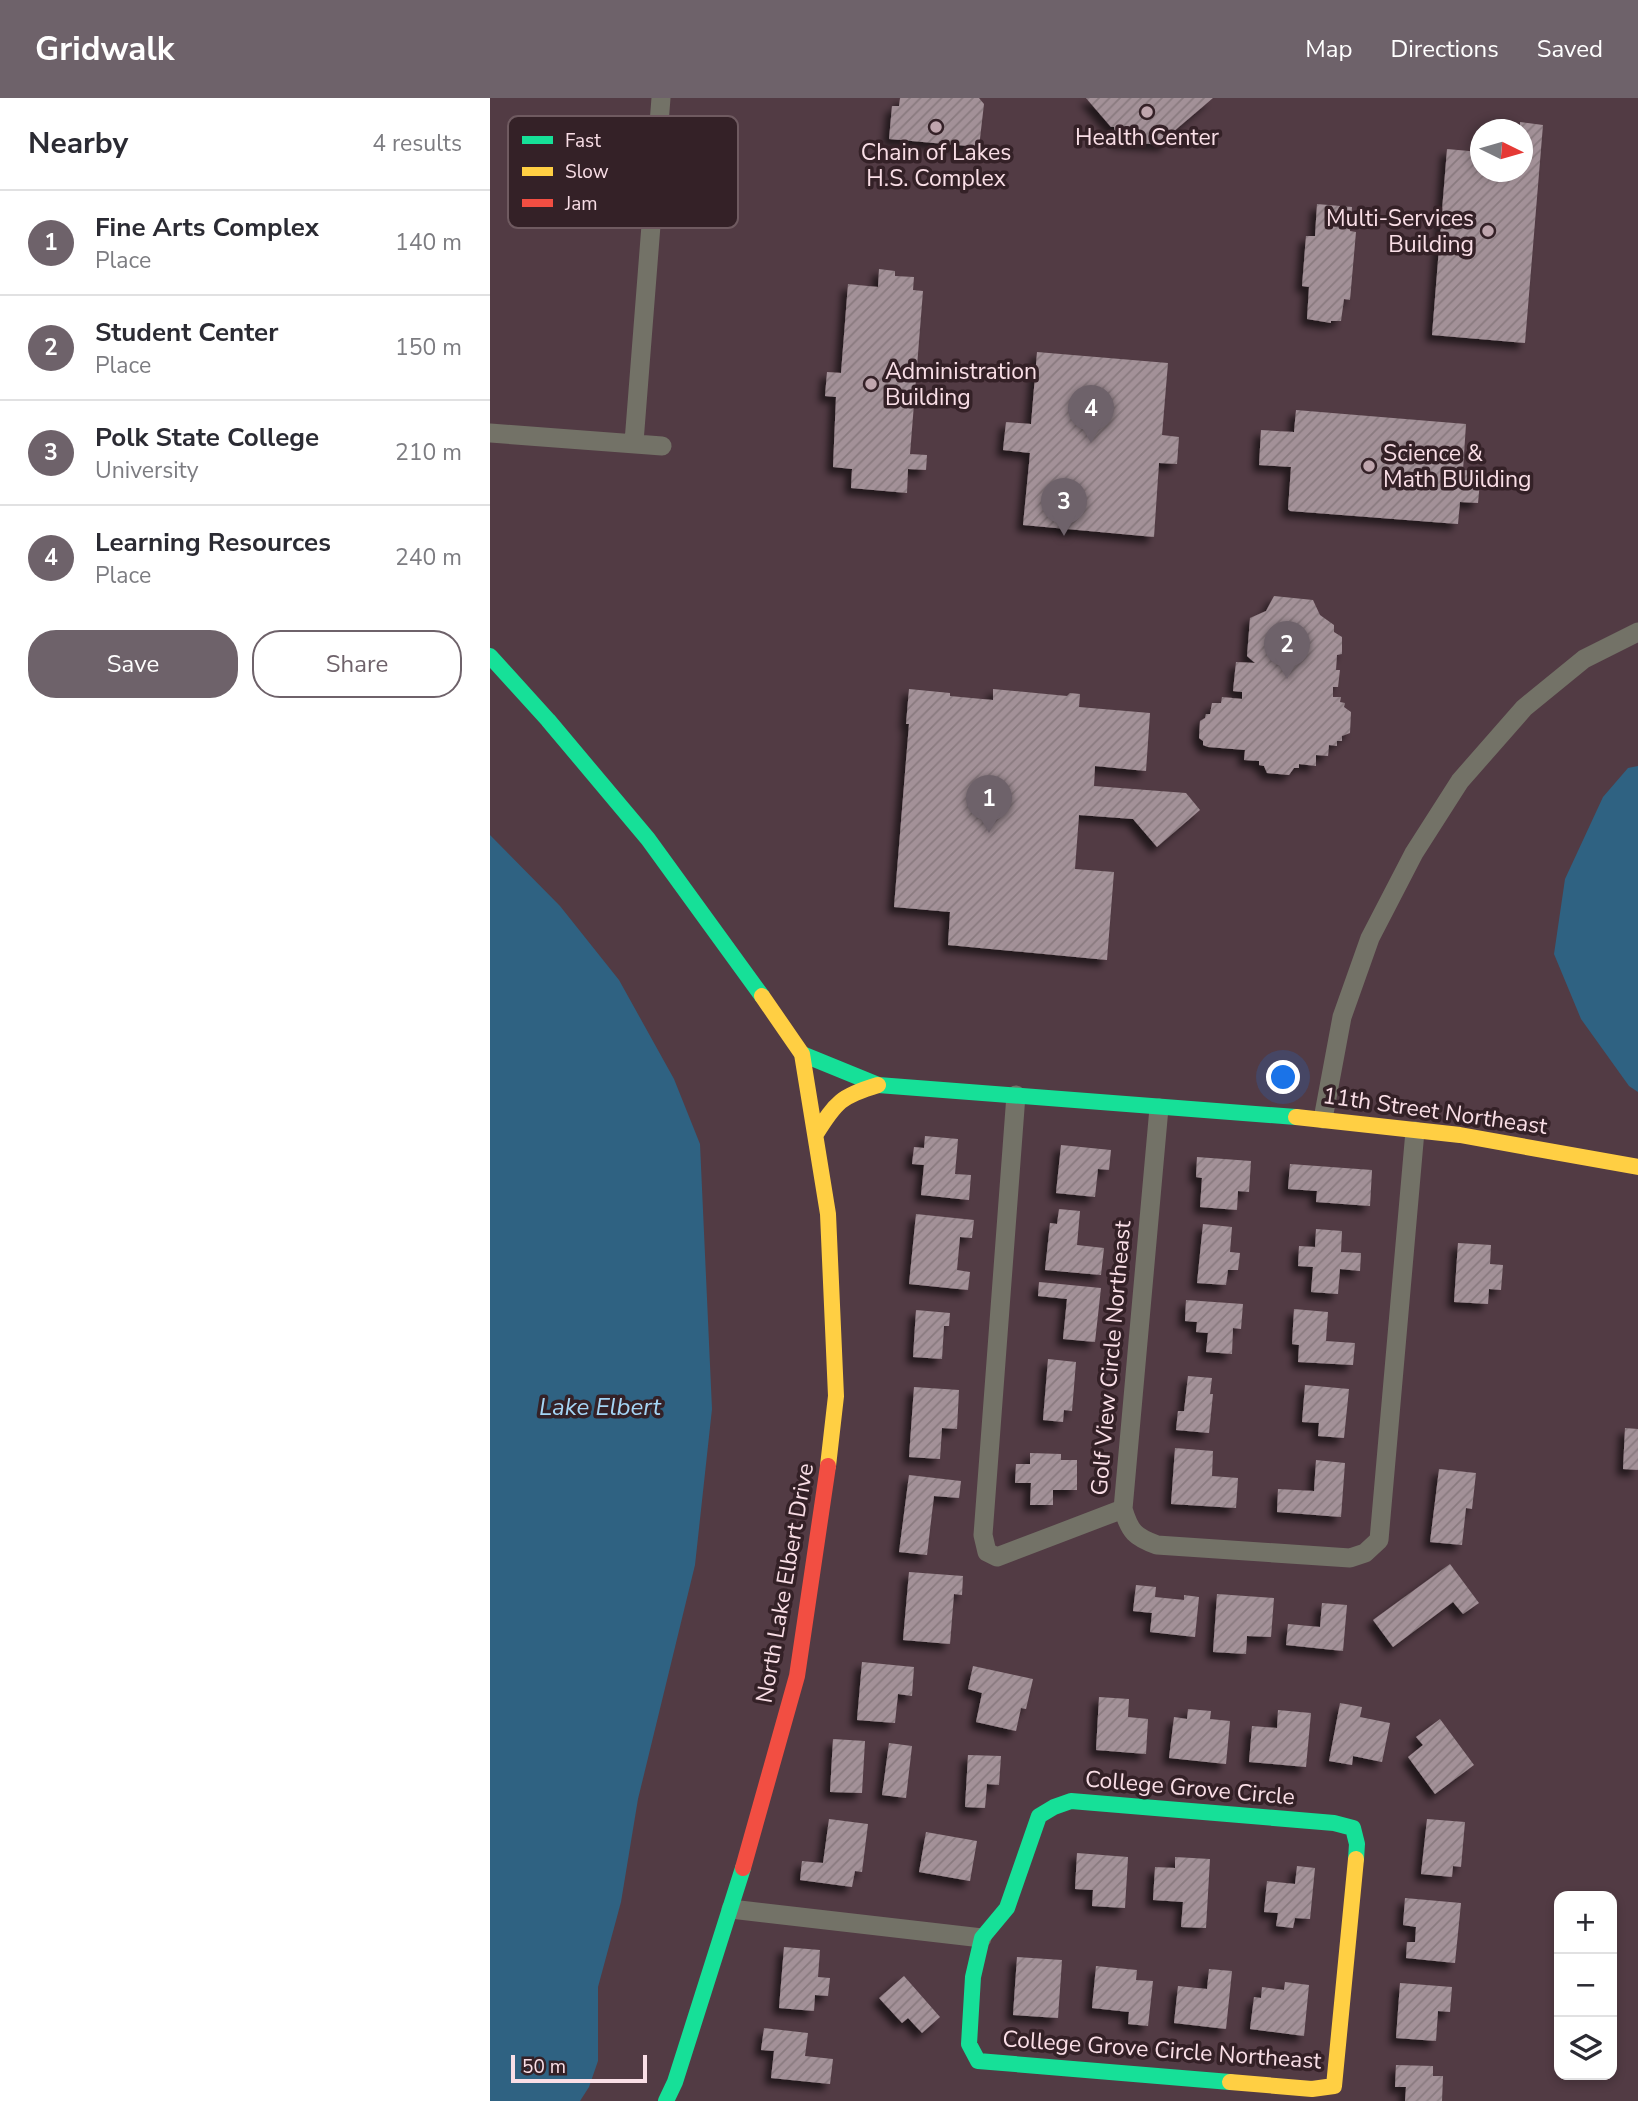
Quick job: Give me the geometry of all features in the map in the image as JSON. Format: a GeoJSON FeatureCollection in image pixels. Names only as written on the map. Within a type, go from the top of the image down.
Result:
{"type":"FeatureCollection","features":[{"type":"Feature","properties":{"kind":"street"},"geometry":{"type":"LineString","coordinates":[[660,116],[661,98]]}},
{"type":"Feature","properties":{"kind":"street"},"geometry":{"type":"LineString","coordinates":[[634,442],[651,228]]}},
{"type":"Feature","properties":{"kind":"street"},"geometry":{"type":"LineString","coordinates":[[490,433],[662,446]]}},
{"type":"Feature","properties":{"kind":"street"},"geometry":{"type":"LineString","coordinates":[[1323,1119],[1342,1017],[1370,938],[1414,853],[1460,781],[1524,708],[1584,659],[1638,632]]}},
{"type":"Feature","properties":{"kind":"street"},"geometry":{"type":"LineString","coordinates":[[490,656],[648,839],[802,1054]]}},
{"type":"Feature","properties":{"kind":"street","name":"11th Street Northeast"},"geometry":{"type":"LineString","coordinates":[[802,1054],[878,1086],[1323,1119],[1460,1135],[1638,1167]]}},
{"type":"Feature","properties":{"kind":"street","name":"North Lake Elbert Drive"},"geometry":{"type":"LineString","coordinates":[[666,2101],[675,2082],[731,1909],[797,1676],[825,1497],[836,1396],[835,1338],[824,1181],[802,1054]]}},
{"type":"Feature","properties":{"kind":"street"},"geometry":{"type":"LineString","coordinates":[[816,1134],[834,1105],[848,1094],[878,1086]]}},
{"type":"Feature","properties":{"kind":"street"},"geometry":{"type":"LineString","coordinates":[[1016,1095],[983,1535],[987,1552],[997,1557],[1122,1509]]}},
{"type":"Feature","properties":{"kind":"street","name":"Golf View Circle Northeast"},"geometry":{"type":"LineString","coordinates":[[1158,1108],[1122,1509],[1129,1528],[1141,1539],[1157,1545],[1350,1558],[1365,1553],[1379,1540],[1415,1131]]}},
{"type":"Feature","properties":{"kind":"street","name":"College Grove Circle"},"geometry":{"type":"LineString","coordinates":[[982,1938],[1007,1908],[1039,1816],[1071,1801],[1334,1823],[1353,1828],[1357,1844],[1351,1909]]}},
{"type":"Feature","properties":{"kind":"street"},"geometry":{"type":"LineString","coordinates":[[731,1909],[982,1938]]}},
{"type":"Feature","properties":{"kind":"street","name":"College Grove Circle Northeast"},"geometry":{"type":"LineString","coordinates":[[982,1938],[973,1977],[969,2044],[978,2061],[1312,2089],[1334,2086],[1351,1909]]}},
{"type":"Feature","properties":{"kind":"water"},"geometry":{"type":"Polygon","coordinates":[[[1638,766],[1638,1092],[1629,1086],[1581,1019],[1554,954],[1565,879],[1603,797],[1628,768],[1638,766]]]}},
{"type":"Feature","properties":{"kind":"water","name":"Lake Elbert"},"geometry":{"type":"Polygon","coordinates":[[[490,835],[560,906],[619,980],[674,1079],[700,1144],[712,1409],[695,1565],[638,1799],[621,1902],[598,1987],[598,2061],[589,2087],[580,2101],[490,2101],[490,835]]]}},
{"type":"Feature","properties":{"kind":"building","name":"Chain of Lakes H.S. Complex"},"geometry":{"type":"Polygon","coordinates":[[[900,98],[979,98],[984,104],[979,147],[889,139],[892,106],[899,106],[900,98]]]}},
{"type":"Feature","properties":{"kind":"building","name":"Health Center"},"geometry":{"type":"Polygon","coordinates":[[[1086,98],[1213,98],[1173,132],[1170,131],[1166,145],[1117,142],[1114,127],[1111,127],[1086,98]]]}},
{"type":"Feature","properties":{"kind":"building","name":"Multi-Services Building"},"geometry":{"type":"Polygon","coordinates":[[[1533,124],[1543,125],[1525,343],[1432,335],[1447,149],[1470,151],[1470,182],[1533,182],[1533,124]]]}},
{"type":"Feature","properties":{"kind":"building"},"geometry":{"type":"Polygon","coordinates":[[[1317,204],[1352,207],[1350,231],[1356,232],[1350,300],[1344,299],[1341,321],[1331,323],[1307,319],[1309,287],[1302,286],[1306,236],[1315,236],[1317,204]]]}},
{"type":"Feature","properties":{"kind":"building","name":"Administration Building"},"geometry":{"type":"Polygon","coordinates":[[[879,269],[895,271],[895,276],[914,277],[913,290],[923,291],[910,454],[927,455],[926,470],[908,469],[907,493],[851,488],[852,469],[833,467],[836,397],[825,396],[827,372],[841,373],[848,284],[878,287],[879,269]]]}},
{"type":"Feature","properties":{"kind":"building"},"geometry":{"type":"Polygon","coordinates":[[[1037,352],[1168,363],[1162,435],[1179,437],[1177,464],[1159,463],[1154,537],[1023,525],[1030,453],[1003,450],[1006,422],[1031,424],[1037,352]]]}},
{"type":"Feature","properties":{"kind":"building","name":"Science & Math BUilding"},"geometry":{"type":"Polygon","coordinates":[[[1296,410],[1466,424],[1463,470],[1481,471],[1478,503],[1460,502],[1458,524],[1290,511],[1291,467],[1259,465],[1261,430],[1294,432],[1296,410]]]}},
{"type":"Feature","properties":{"kind":"building"},"geometry":{"type":"Polygon","coordinates":[[[1274,596],[1313,600],[1320,615],[1334,625],[1334,632],[1342,637],[1342,654],[1337,655],[1336,670],[1340,670],[1338,687],[1333,687],[1333,697],[1341,697],[1340,702],[1345,703],[1344,707],[1351,712],[1350,733],[1342,736],[1342,741],[1337,741],[1337,746],[1329,745],[1328,756],[1316,755],[1316,766],[1299,764],[1299,768],[1294,768],[1289,775],[1267,773],[1264,766],[1259,765],[1259,761],[1244,760],[1245,750],[1208,747],[1203,745],[1199,738],[1200,721],[1206,714],[1210,714],[1212,703],[1221,703],[1222,697],[1242,699],[1242,692],[1233,691],[1236,662],[1255,663],[1247,656],[1250,618],[1266,611],[1274,596]]]}},
{"type":"Feature","properties":{"kind":"building"},"geometry":{"type":"Polygon","coordinates":[[[909,689],[993,700],[993,689],[1067,696],[1070,693],[1080,694],[1079,707],[1150,713],[1146,771],[1095,766],[1094,786],[1186,793],[1200,810],[1157,847],[1133,819],[1079,815],[1075,869],[1114,872],[1107,960],[948,945],[950,912],[894,907],[909,724],[906,724],[909,689]]]}},
{"type":"Feature","properties":{"kind":"building"},"geometry":{"type":"Polygon","coordinates":[[[925,1136],[958,1139],[955,1174],[971,1175],[969,1200],[921,1195],[924,1165],[912,1164],[914,1147],[924,1148],[925,1136]]]}},
{"type":"Feature","properties":{"kind":"building"},"geometry":{"type":"Polygon","coordinates":[[[1061,1145],[1111,1150],[1109,1170],[1098,1169],[1095,1197],[1056,1193],[1061,1145]]]}},
{"type":"Feature","properties":{"kind":"building"},"geometry":{"type":"Polygon","coordinates":[[[1197,1157],[1251,1161],[1249,1192],[1238,1191],[1237,1210],[1200,1207],[1202,1178],[1196,1177],[1197,1157]]]}},
{"type":"Feature","properties":{"kind":"building"},"geometry":{"type":"Polygon","coordinates":[[[1290,1164],[1372,1170],[1370,1206],[1316,1202],[1317,1191],[1288,1189],[1290,1164]]]}},
{"type":"Feature","properties":{"kind":"building"},"geometry":{"type":"Polygon","coordinates":[[[1059,1209],[1080,1211],[1077,1245],[1104,1248],[1101,1275],[1045,1270],[1050,1223],[1057,1224],[1059,1209]]]}},
{"type":"Feature","properties":{"kind":"building"},"geometry":{"type":"Polygon","coordinates":[[[916,1214],[974,1220],[972,1238],[960,1237],[957,1270],[970,1272],[968,1290],[909,1284],[916,1214]]]}},
{"type":"Feature","properties":{"kind":"building"},"geometry":{"type":"Polygon","coordinates":[[[1203,1224],[1232,1227],[1230,1252],[1240,1253],[1238,1270],[1228,1270],[1226,1285],[1197,1283],[1203,1224]]]}},
{"type":"Feature","properties":{"kind":"building"},"geometry":{"type":"Polygon","coordinates":[[[1316,1229],[1342,1231],[1341,1252],[1361,1253],[1360,1271],[1340,1269],[1338,1294],[1311,1292],[1313,1267],[1298,1266],[1299,1246],[1315,1247],[1316,1229]]]}},
{"type":"Feature","properties":{"kind":"building"},"geometry":{"type":"Polygon","coordinates":[[[1458,1243],[1491,1245],[1490,1264],[1503,1265],[1501,1290],[1489,1289],[1488,1304],[1454,1302],[1458,1243]]]}},
{"type":"Feature","properties":{"kind":"building"},"geometry":{"type":"Polygon","coordinates":[[[1039,1282],[1101,1288],[1095,1342],[1063,1339],[1067,1299],[1038,1296],[1039,1282]]]}},
{"type":"Feature","properties":{"kind":"building"},"geometry":{"type":"Polygon","coordinates":[[[1186,1300],[1243,1304],[1241,1329],[1233,1328],[1232,1354],[1206,1352],[1208,1333],[1196,1332],[1197,1322],[1185,1321],[1186,1300]]]}},
{"type":"Feature","properties":{"kind":"building"},"geometry":{"type":"Polygon","coordinates":[[[1294,1309],[1328,1312],[1326,1341],[1355,1343],[1353,1365],[1298,1362],[1299,1345],[1292,1344],[1294,1309]]]}},
{"type":"Feature","properties":{"kind":"building"},"geometry":{"type":"Polygon","coordinates":[[[916,1310],[950,1313],[949,1326],[944,1326],[942,1359],[913,1357],[916,1310]]]}},
{"type":"Feature","properties":{"kind":"building"},"geometry":{"type":"Polygon","coordinates":[[[1048,1359],[1076,1362],[1072,1411],[1064,1410],[1063,1422],[1043,1420],[1048,1359]]]}},
{"type":"Feature","properties":{"kind":"building"},"geometry":{"type":"Polygon","coordinates":[[[1188,1376],[1212,1378],[1209,1433],[1176,1430],[1178,1411],[1184,1411],[1188,1376]]]}},
{"type":"Feature","properties":{"kind":"building"},"geometry":{"type":"Polygon","coordinates":[[[1305,1385],[1349,1389],[1344,1438],[1318,1436],[1319,1423],[1302,1422],[1305,1385]]]}},
{"type":"Feature","properties":{"kind":"building"},"geometry":{"type":"Polygon","coordinates":[[[914,1387],[959,1390],[957,1429],[942,1428],[940,1459],[909,1457],[914,1387]]]}},
{"type":"Feature","properties":{"kind":"building"},"geometry":{"type":"Polygon","coordinates":[[[1625,1428],[1638,1429],[1638,1470],[1623,1469],[1625,1428]]]}},
{"type":"Feature","properties":{"kind":"building"},"geometry":{"type":"Polygon","coordinates":[[[1175,1448],[1213,1451],[1212,1476],[1238,1478],[1236,1508],[1171,1504],[1175,1448]]]}},
{"type":"Feature","properties":{"kind":"building"},"geometry":{"type":"Polygon","coordinates":[[[1030,1453],[1061,1454],[1061,1460],[1077,1460],[1077,1490],[1053,1490],[1053,1505],[1030,1505],[1031,1483],[1015,1483],[1016,1464],[1030,1464],[1030,1453]]]}},
{"type":"Feature","properties":{"kind":"building"},"geometry":{"type":"Polygon","coordinates":[[[1316,1460],[1345,1463],[1341,1517],[1277,1512],[1278,1489],[1314,1491],[1316,1460]]]}},
{"type":"Feature","properties":{"kind":"building"},"geometry":{"type":"Polygon","coordinates":[[[1439,1469],[1476,1473],[1472,1509],[1466,1508],[1462,1545],[1430,1542],[1439,1469]]]}},
{"type":"Feature","properties":{"kind":"building"},"geometry":{"type":"Polygon","coordinates":[[[909,1475],[961,1481],[959,1498],[934,1496],[927,1555],[899,1552],[909,1475]]]}},
{"type":"Feature","properties":{"kind":"building"},"geometry":{"type":"Polygon","coordinates":[[[1450,1564],[1479,1603],[1463,1614],[1453,1602],[1393,1647],[1373,1620],[1450,1564]]]}},
{"type":"Feature","properties":{"kind":"building"},"geometry":{"type":"Polygon","coordinates":[[[909,1572],[963,1576],[962,1595],[954,1594],[950,1644],[903,1640],[909,1572]]]}},
{"type":"Feature","properties":{"kind":"building"},"geometry":{"type":"Polygon","coordinates":[[[1136,1585],[1156,1587],[1155,1597],[1184,1600],[1184,1595],[1199,1597],[1195,1637],[1150,1632],[1152,1613],[1133,1611],[1136,1585]]]}},
{"type":"Feature","properties":{"kind":"building"},"geometry":{"type":"Polygon","coordinates":[[[1217,1594],[1274,1598],[1271,1637],[1247,1636],[1246,1654],[1213,1652],[1217,1594]]]}},
{"type":"Feature","properties":{"kind":"building"},"geometry":{"type":"Polygon","coordinates":[[[1322,1603],[1347,1605],[1343,1651],[1286,1645],[1288,1624],[1320,1627],[1322,1603]]]}},
{"type":"Feature","properties":{"kind":"building"},"geometry":{"type":"Polygon","coordinates":[[[862,1662],[914,1667],[912,1696],[898,1694],[895,1723],[857,1720],[862,1662]]]}},
{"type":"Feature","properties":{"kind":"building"},"geometry":{"type":"Polygon","coordinates":[[[973,1666],[1033,1679],[1026,1709],[1021,1708],[1016,1731],[976,1722],[982,1693],[968,1689],[973,1666]]]}},
{"type":"Feature","properties":{"kind":"building"},"geometry":{"type":"Polygon","coordinates":[[[1099,1697],[1129,1699],[1128,1717],[1148,1719],[1146,1754],[1096,1750],[1099,1697]]]}},
{"type":"Feature","properties":{"kind":"building"},"geometry":{"type":"Polygon","coordinates":[[[1340,1703],[1362,1707],[1360,1717],[1390,1723],[1382,1762],[1353,1756],[1352,1765],[1329,1761],[1340,1703]]]}},
{"type":"Feature","properties":{"kind":"building"},"geometry":{"type":"Polygon","coordinates":[[[1188,1709],[1211,1711],[1210,1719],[1230,1721],[1226,1764],[1169,1758],[1174,1717],[1187,1719],[1188,1709]]]}},
{"type":"Feature","properties":{"kind":"building"},"geometry":{"type":"Polygon","coordinates":[[[1278,1710],[1311,1713],[1306,1767],[1249,1762],[1252,1726],[1277,1728],[1278,1710]]]}},
{"type":"Feature","properties":{"kind":"building"},"geometry":{"type":"Polygon","coordinates":[[[1440,1719],[1474,1765],[1435,1794],[1408,1757],[1423,1745],[1416,1737],[1440,1719]]]}},
{"type":"Feature","properties":{"kind":"building"},"geometry":{"type":"Polygon","coordinates":[[[833,1739],[865,1741],[862,1793],[830,1792],[833,1739]]]}},
{"type":"Feature","properties":{"kind":"building"},"geometry":{"type":"Polygon","coordinates":[[[889,1743],[912,1746],[906,1798],[882,1795],[889,1743]]]}},
{"type":"Feature","properties":{"kind":"building"},"geometry":{"type":"Polygon","coordinates":[[[968,1755],[1001,1756],[999,1785],[987,1784],[985,1808],[965,1807],[968,1755]]]}},
{"type":"Feature","properties":{"kind":"building"},"geometry":{"type":"Polygon","coordinates":[[[829,1819],[868,1824],[862,1872],[855,1871],[852,1887],[800,1880],[802,1861],[823,1863],[829,1819]]]}},
{"type":"Feature","properties":{"kind":"building"},"geometry":{"type":"Polygon","coordinates":[[[1427,1819],[1465,1822],[1461,1867],[1453,1866],[1452,1877],[1421,1874],[1427,1819]]]}},
{"type":"Feature","properties":{"kind":"building"},"geometry":{"type":"Polygon","coordinates":[[[926,1832],[977,1841],[970,1881],[919,1872],[926,1832]]]}},
{"type":"Feature","properties":{"kind":"building"},"geometry":{"type":"Polygon","coordinates":[[[1077,1853],[1128,1857],[1125,1908],[1092,1906],[1093,1890],[1075,1889],[1077,1853]]]}},
{"type":"Feature","properties":{"kind":"building"},"geometry":{"type":"Polygon","coordinates":[[[1175,1857],[1210,1859],[1206,1928],[1181,1927],[1183,1902],[1153,1900],[1155,1867],[1175,1868],[1175,1857]]]}},
{"type":"Feature","properties":{"kind":"building"},"geometry":{"type":"Polygon","coordinates":[[[1297,1866],[1315,1868],[1310,1919],[1295,1918],[1293,1928],[1276,1926],[1278,1913],[1264,1912],[1267,1881],[1295,1884],[1297,1866]]]}},
{"type":"Feature","properties":{"kind":"building"},"geometry":{"type":"Polygon","coordinates":[[[1405,1898],[1461,1903],[1455,1963],[1406,1958],[1407,1942],[1415,1942],[1416,1927],[1403,1925],[1405,1898]]]}},
{"type":"Feature","properties":{"kind":"building"},"geometry":{"type":"Polygon","coordinates":[[[784,1947],[820,1950],[818,1977],[830,1978],[828,1996],[815,1995],[814,2011],[779,2008],[784,1947]]]}},
{"type":"Feature","properties":{"kind":"building"},"geometry":{"type":"Polygon","coordinates":[[[1017,1957],[1062,1960],[1058,2018],[1013,2015],[1017,1957]]]}},
{"type":"Feature","properties":{"kind":"building"},"geometry":{"type":"Polygon","coordinates":[[[1096,1966],[1137,1970],[1136,1980],[1153,1981],[1148,2026],[1128,2024],[1129,2012],[1092,2008],[1096,1966]]]}},
{"type":"Feature","properties":{"kind":"building"},"geometry":{"type":"Polygon","coordinates":[[[1209,1969],[1232,1971],[1226,2029],[1174,2023],[1178,1986],[1207,1989],[1209,1969]]]}},
{"type":"Feature","properties":{"kind":"building"},"geometry":{"type":"Polygon","coordinates":[[[904,1976],[940,2017],[922,2033],[908,2018],[902,2023],[879,1998],[904,1976]]]}},
{"type":"Feature","properties":{"kind":"building"},"geometry":{"type":"Polygon","coordinates":[[[1285,1982],[1309,1985],[1304,2036],[1250,2029],[1254,1997],[1261,1998],[1262,1987],[1284,1990],[1285,1982]]]}},
{"type":"Feature","properties":{"kind":"building"},"geometry":{"type":"Polygon","coordinates":[[[1400,1983],[1452,1987],[1450,2012],[1438,2011],[1436,2041],[1396,2038],[1400,1983]]]}},
{"type":"Feature","properties":{"kind":"building"},"geometry":{"type":"Polygon","coordinates":[[[764,2028],[808,2033],[805,2056],[833,2059],[830,2084],[771,2078],[774,2051],[761,2050],[764,2028]]]}},
{"type":"Feature","properties":{"kind":"building"},"geometry":{"type":"Polygon","coordinates":[[[1396,2065],[1433,2066],[1433,2076],[1443,2076],[1442,2101],[1405,2101],[1406,2087],[1395,2087],[1396,2065]]]}},
{"type":"Feature","properties":{"kind":"traffic: fast"},"geometry":{"type":"LineString","coordinates":[[490,656],[648,839],[762,996]]}},
{"type":"Feature","properties":{"kind":"traffic: fast"},"geometry":{"type":"LineString","coordinates":[[802,1054],[878,1085],[1296,1117]]}},
{"type":"Feature","properties":{"kind":"traffic: fast"},"geometry":{"type":"LineString","coordinates":[[1071,1801],[1334,1823],[1353,1828],[1357,1844],[1356,1859]]}},
{"type":"Feature","properties":{"kind":"traffic: fast"},"geometry":{"type":"LineString","coordinates":[[1071,1801],[1039,1816],[1007,1908],[982,1938],[973,1977],[969,2044],[978,2061],[1230,2082]]}},
{"type":"Feature","properties":{"kind":"traffic: fast"},"geometry":{"type":"LineString","coordinates":[[666,2101],[675,2082],[743,1868]]}},
{"type":"Feature","properties":{"kind":"traffic: slow"},"geometry":{"type":"LineString","coordinates":[[762,996],[802,1054],[828,1214],[836,1396],[828,1466]]}},
{"type":"Feature","properties":{"kind":"traffic: slow"},"geometry":{"type":"LineString","coordinates":[[816,1134],[829,1114],[847,1097],[878,1085]]}},
{"type":"Feature","properties":{"kind":"traffic: slow"},"geometry":{"type":"LineString","coordinates":[[1296,1117],[1460,1135],[1638,1167]]}},
{"type":"Feature","properties":{"kind":"traffic: slow"},"geometry":{"type":"LineString","coordinates":[[1230,2082],[1312,2089],[1334,2086],[1356,1859]]}},
{"type":"Feature","properties":{"kind":"traffic: jam"},"geometry":{"type":"LineString","coordinates":[[743,1868],[797,1676],[828,1466]]}},
{"type":"Feature","properties":{"kind":"place","name":"Health Center"},"geometry":{"type":"Point","coordinates":[1147,112]}},
{"type":"Feature","properties":{"kind":"place","name":"Chain of Lakes H.S. Complex"},"geometry":{"type":"Point","coordinates":[936,127]}},
{"type":"Feature","properties":{"kind":"place","name":"Multi-Services Building"},"geometry":{"type":"Point","coordinates":[1488,231]}},
{"type":"Feature","properties":{"kind":"place","name":"Administration Building"},"geometry":{"type":"Point","coordinates":[871,384]}},
{"type":"Feature","properties":{"kind":"place","name":"Learning Resources"},"geometry":{"type":"Point","coordinates":[1091,443]}},
{"type":"Feature","properties":{"kind":"place","name":"Science & Math BUilding"},"geometry":{"type":"Point","coordinates":[1369,466]}},
{"type":"Feature","properties":{"kind":"place","name":"Polk State College"},"geometry":{"type":"Point","coordinates":[1064,536]}},
{"type":"Feature","properties":{"kind":"place","name":"Student Center"},"geometry":{"type":"Point","coordinates":[1287,679]}},
{"type":"Feature","properties":{"kind":"place","name":"Fine Arts Complex"},"geometry":{"type":"Point","coordinates":[989,833]}}]}
